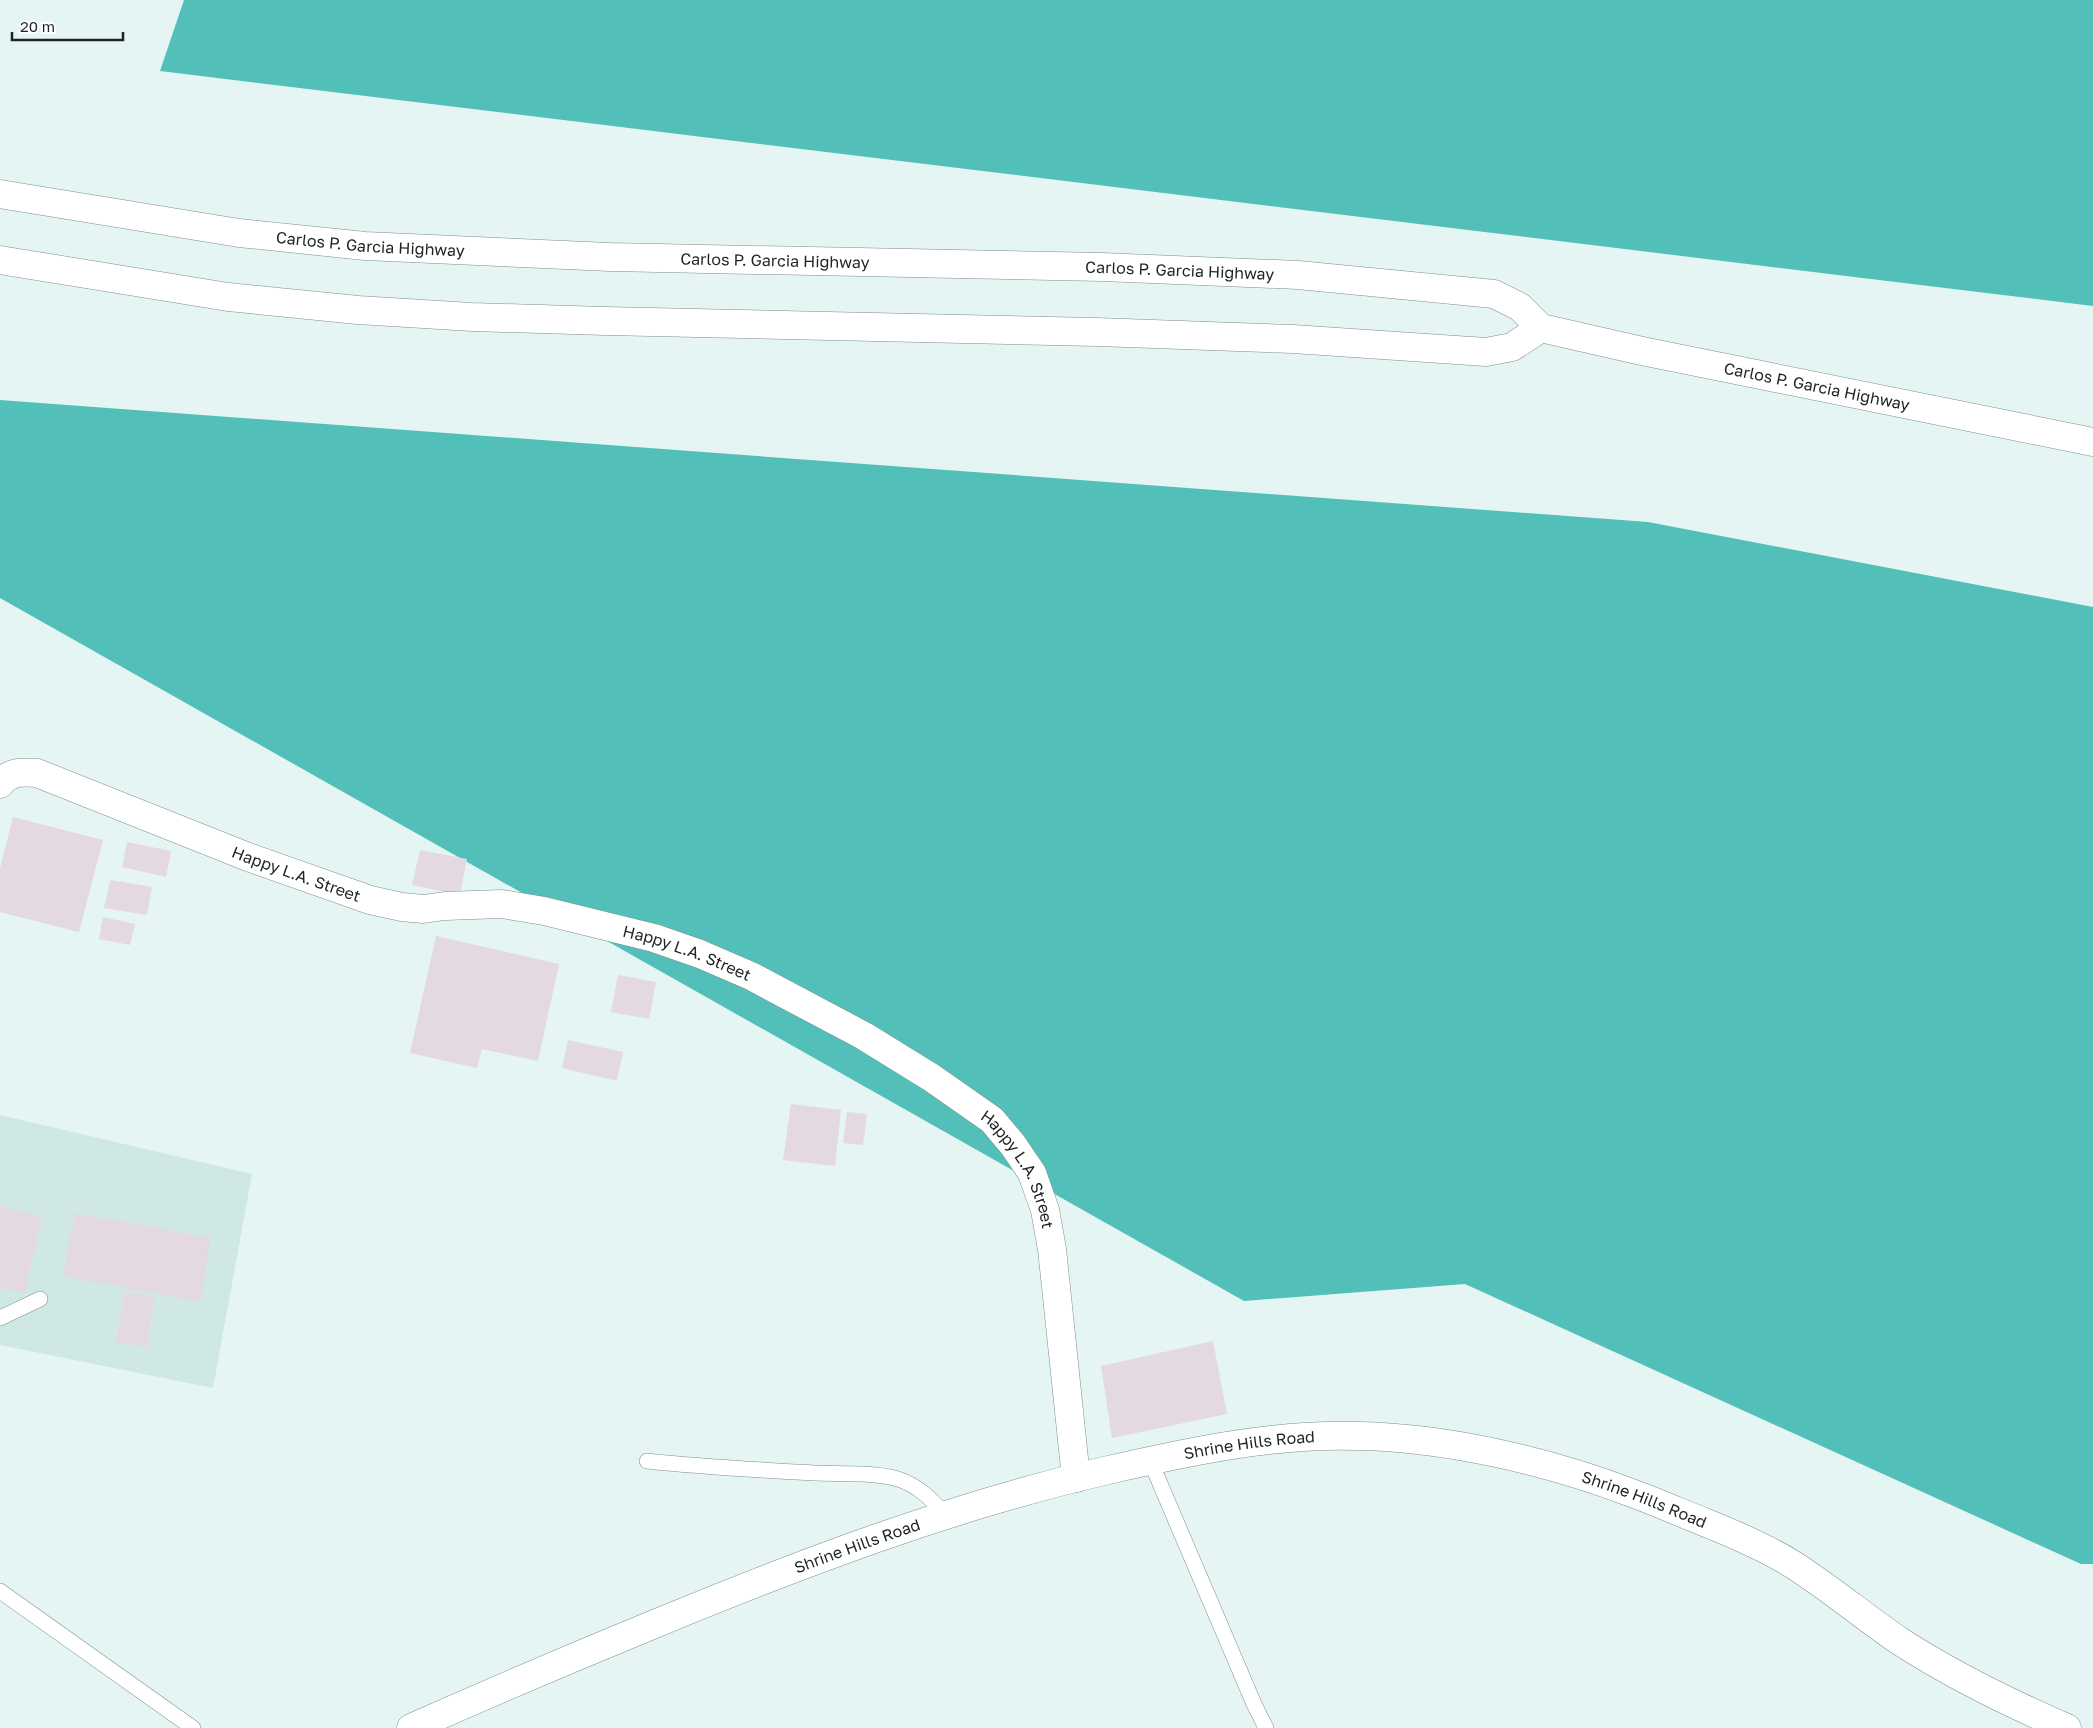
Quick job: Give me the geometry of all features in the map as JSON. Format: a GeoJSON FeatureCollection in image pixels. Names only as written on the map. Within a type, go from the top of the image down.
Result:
{"type":"FeatureCollection","features":[{"type":"Feature","properties":{"kind":"main road","name":"Carlos P. Garcia Highway"},"geometry":{"type":"LineString","coordinates":[[0,194],[239,233],[374,247],[610,257],[1102,267],[1298,275],[1494,294],[1520,306],[1541,328],[1651,353],[2093,442]]}},
{"type":"Feature","properties":{"kind":"main road"},"geometry":{"type":"LineString","coordinates":[[0,260],[228,297],[358,310],[472,317],[1126,333],[1293,339],[1486,352],[1512,347],[1541,328]]}},
{"type":"Feature","properties":{"kind":"main road","name":"Happy L.A. Street"},"geometry":{"type":"LineString","coordinates":[[0,784],[17,772],[37,773],[248,857],[370,900],[402,907],[423,909],[445,906],[502,904],[544,911],[654,938],[700,954],[773,987],[864,1036],[932,1078],[992,1120],[1013,1145],[1032,1173],[1045,1210],[1052,1250],[1076,1478]]}},
{"type":"Feature","properties":{"kind":"main road","name":"Shrine Hills Road"},"geometry":{"type":"LineString","coordinates":[[410,1728],[550,1667],[718,1598],[800,1566],[946,1515],[1076,1478],[1150,1460],[1262,1441],[1357,1436],[1441,1443],[1491,1452],[1627,1490],[1662,1504],[1734,1535],[1789,1562],[1896,1638],[1952,1674],[2014,1705],[2067,1728]]}},
{"type":"Feature","properties":{"kind":"lane"},"geometry":{"type":"LineString","coordinates":[[0,1318],[40,1300]]}},
{"type":"Feature","properties":{"kind":"lane"},"geometry":{"type":"LineString","coordinates":[[647,1460],[702,1467],[890,1478],[914,1486],[926,1494],[946,1515]]}},
{"type":"Feature","properties":{"kind":"lane"},"geometry":{"type":"LineString","coordinates":[[1150,1460],[1266,1728]]}},
{"type":"Feature","properties":{"kind":"lane"},"geometry":{"type":"LineString","coordinates":[[0,1591],[194,1728]]}},
{"type":"Feature","properties":{"kind":"shaded area"},"geometry":{"type":"Polygon","coordinates":[[[184,0],[2093,0],[2093,306],[160,71],[184,0]]]}},
{"type":"Feature","properties":{"kind":"shaded area"},"geometry":{"type":"Polygon","coordinates":[[[0,400],[1648,522],[2093,607],[2093,1564],[2081,1564],[1465,1284],[1244,1301],[0,598],[0,400]]]}},
{"type":"Feature","properties":{"kind":"shaded area"},"geometry":{"type":"Polygon","coordinates":[[[0,1115],[252,1174],[213,1388],[0,1345],[0,1115]]]}},
{"type":"Feature","properties":{"kind":"building"},"geometry":{"type":"Polygon","coordinates":[[[13,817],[103,840],[79,932],[0,912],[0,868],[13,817]]]}},
{"type":"Feature","properties":{"kind":"building"},"geometry":{"type":"Polygon","coordinates":[[[127,842],[171,851],[166,877],[122,867],[127,842]]]}},
{"type":"Feature","properties":{"kind":"building"},"geometry":{"type":"Polygon","coordinates":[[[420,850],[467,859],[460,895],[412,885],[420,850]]]}},
{"type":"Feature","properties":{"kind":"building"},"geometry":{"type":"Polygon","coordinates":[[[110,880],[152,887],[147,915],[104,908],[110,880]]]}},
{"type":"Feature","properties":{"kind":"building"},"geometry":{"type":"Polygon","coordinates":[[[103,917],[135,924],[130,945],[99,939],[103,917]]]}},
{"type":"Feature","properties":{"kind":"building"},"geometry":{"type":"Polygon","coordinates":[[[436,936],[559,964],[538,1061],[482,1049],[477,1068],[410,1053],[436,936]]]}},
{"type":"Feature","properties":{"kind":"building"},"geometry":{"type":"Polygon","coordinates":[[[618,975],[656,982],[649,1019],[611,1012],[618,975]]]}},
{"type":"Feature","properties":{"kind":"building"},"geometry":{"type":"Polygon","coordinates":[[[568,1040],[623,1052],[617,1081],[562,1068],[568,1040]]]}},
{"type":"Feature","properties":{"kind":"building"},"geometry":{"type":"Polygon","coordinates":[[[791,1104],[841,1110],[835,1166],[783,1160],[791,1104]]]}},
{"type":"Feature","properties":{"kind":"building"},"geometry":{"type":"Polygon","coordinates":[[[847,1112],[867,1114],[863,1145],[843,1143],[847,1112]]]}},
{"type":"Feature","properties":{"kind":"building"},"geometry":{"type":"Polygon","coordinates":[[[0,1206],[42,1216],[25,1293],[0,1287],[0,1206]]]}},
{"type":"Feature","properties":{"kind":"building"},"geometry":{"type":"Polygon","coordinates":[[[75,1213],[211,1238],[200,1302],[63,1276],[75,1213]]]}},
{"type":"Feature","properties":{"kind":"building"},"geometry":{"type":"Polygon","coordinates":[[[124,1292],[154,1296],[147,1347],[116,1343],[124,1292]]]}},
{"type":"Feature","properties":{"kind":"building"},"geometry":{"type":"Polygon","coordinates":[[[1213,1341],[1227,1414],[1112,1438],[1101,1366],[1213,1341]]]}}]}
